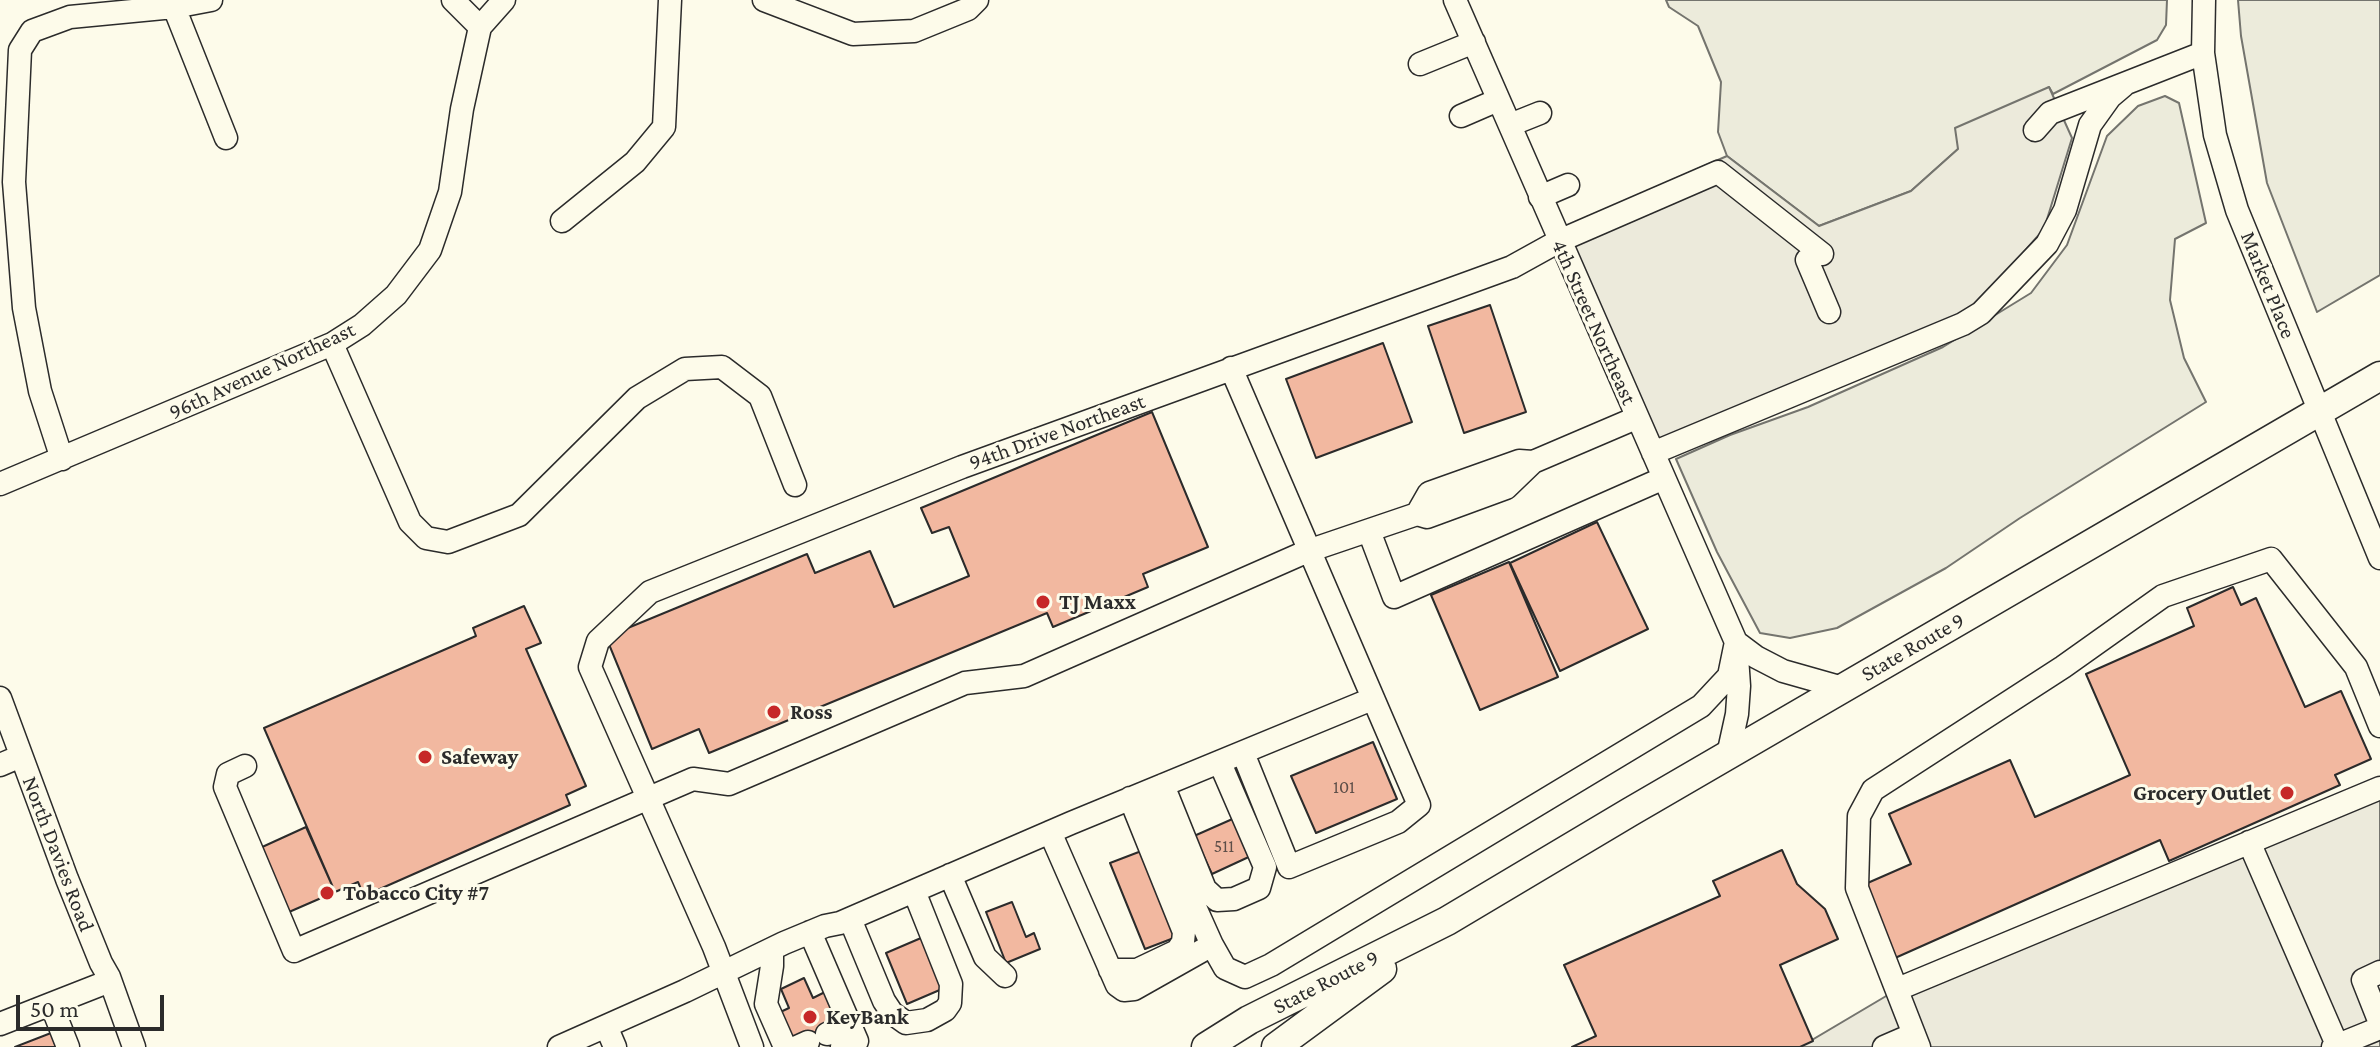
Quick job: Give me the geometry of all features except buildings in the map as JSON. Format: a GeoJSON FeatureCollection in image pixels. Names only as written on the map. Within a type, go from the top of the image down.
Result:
{"type":"FeatureCollection","features":[{"type":"Feature","properties":{"kind":"main road","name":"State Route 9"},"geometry":{"type":"LineString","coordinates":[[1206,1047],[1249,1020],[1447,921],[2380,376]]}},
{"type":"Feature","properties":{"kind":"main road","name":"State Route 9"},"geometry":{"type":"LineString","coordinates":[[1276,1047],[1447,921]]}},
{"type":"Feature","properties":{"kind":"street"},"geometry":{"type":"LineString","coordinates":[[62,459],[40,391],[24,308],[14,182],[20,50],[32,31],[70,17],[174,7],[211,0]]}},
{"type":"Feature","properties":{"kind":"street"},"geometry":{"type":"LineString","coordinates":[[453,0],[480,27]]}},
{"type":"Feature","properties":{"kind":"street","name":"96th Avenue Northeast"},"geometry":{"type":"LineString","coordinates":[[0,484],[332,344],[362,325],[396,295],[430,250],[450,192],[462,109],[480,27],[504,0]]}},
{"type":"Feature","properties":{"kind":"street"},"geometry":{"type":"LineString","coordinates":[[562,221],[635,162],[664,127],[670,0]]}},
{"type":"Feature","properties":{"kind":"street"},"geometry":{"type":"LineString","coordinates":[[764,0],[853,34],[914,31],[968,9],[977,0]]}},
{"type":"Feature","properties":{"kind":"street","name":"4th Street Northeast"},"geometry":{"type":"LineString","coordinates":[[1455,0],[1736,642]]}},
{"type":"Feature","properties":{"kind":"street","name":"Market Place"},"geometry":{"type":"LineString","coordinates":[[2204,0],[2203,53],[2215,135],[2237,210],[2380,558]]}},
{"type":"Feature","properties":{"kind":"street"},"geometry":{"type":"LineString","coordinates":[[174,7],[226,138]]}},
{"type":"Feature","properties":{"kind":"street"},"geometry":{"type":"LineString","coordinates":[[1420,64],[1474,42]]}},
{"type":"Feature","properties":{"kind":"street"},"geometry":{"type":"LineString","coordinates":[[2035,130],[2050,113],[2203,53]]}},
{"type":"Feature","properties":{"kind":"street"},"geometry":{"type":"LineString","coordinates":[[1653,453],[1963,324],[1981,313],[2047,244],[2065,210],[2090,125],[2110,97],[2123,86]]}},
{"type":"Feature","properties":{"kind":"street"},"geometry":{"type":"LineString","coordinates":[[1461,116],[1498,100]]}},
{"type":"Feature","properties":{"kind":"street"},"geometry":{"type":"LineString","coordinates":[[1510,125],[1540,113]]}},
{"type":"Feature","properties":{"kind":"street","name":"94th Drive Northeast"},"geometry":{"type":"LineString","coordinates":[[649,797],[590,667],[598,641],[650,592],[962,467],[1512,267],[1559,241],[1718,172],[1814,257],[1829,312]]}},
{"type":"Feature","properties":{"kind":"street"},"geometry":{"type":"LineString","coordinates":[[1540,197],[1568,185]]}},
{"type":"Feature","properties":{"kind":"street"},"geometry":{"type":"LineString","coordinates":[[332,344],[410,522],[426,538],[448,542],[511,528],[519,515],[637,398],[685,369],[722,367],[760,396],[795,485]]}},
{"type":"Feature","properties":{"kind":"street"},"geometry":{"type":"LineString","coordinates":[[1231,368],[1419,805],[1398,822],[1289,867],[1243,753]]}},
{"type":"Feature","properties":{"kind":"street"},"geometry":{"type":"LineString","coordinates":[[245,766],[228,774],[225,787],[294,951],[693,779],[729,784],[965,683],[1024,676],[1308,551],[1417,514],[1429,493],[1519,461],[1533,462],[1636,418]]}},
{"type":"Feature","properties":{"kind":"street"},"geometry":{"type":"LineString","coordinates":[[1369,531],[1394,597],[1664,478]]}},
{"type":"Feature","properties":{"kind":"street"},"geometry":{"type":"LineString","coordinates":[[1884,1047],[1917,1040],[1857,888],[1859,816],[1873,790],[2063,667],[2163,596],[2271,559],[2356,667],[2380,726]]}},
{"type":"Feature","properties":{"kind":"street"},"geometry":{"type":"LineString","coordinates":[[1736,642],[1783,671],[1843,688]]}},
{"type":"Feature","properties":{"kind":"street"},"geometry":{"type":"LineString","coordinates":[[1728,755],[1737,714],[1739,686],[1736,642]]}},
{"type":"Feature","properties":{"kind":"street"},"geometry":{"type":"LineString","coordinates":[[1146,792],[1212,945],[1225,968],[1245,977],[1271,965],[1701,706],[1729,676],[1736,642]]}},
{"type":"Feature","properties":{"kind":"street","name":"North Davies Road"},"geometry":{"type":"LineString","coordinates":[[0,698],[101,974],[121,1047]]}},
{"type":"Feature","properties":{"kind":"street"},"geometry":{"type":"LineString","coordinates":[[559,1047],[810,932],[850,919],[950,875],[1009,861],[1050,832],[1372,699]]}},
{"type":"Feature","properties":{"kind":"street"},"geometry":{"type":"LineString","coordinates":[[0,765],[21,756]]}},
{"type":"Feature","properties":{"kind":"street"},"geometry":{"type":"LineString","coordinates":[[1146,792],[1205,889],[1217,900],[1234,899],[1259,888],[1265,867],[1220,763]]}},
{"type":"Feature","properties":{"kind":"street"},"geometry":{"type":"LineString","coordinates":[[1898,989],[2380,788]]}},
{"type":"Feature","properties":{"kind":"street"},"geometry":{"type":"LineString","coordinates":[[1110,970],[1137,970],[1177,951],[1183,942],[1184,932],[1146,792]]}},
{"type":"Feature","properties":{"kind":"street"},"geometry":{"type":"LineString","coordinates":[[649,797],[752,1047]]}},
{"type":"Feature","properties":{"kind":"street"},"geometry":{"type":"LineString","coordinates":[[1050,832],[1117,985],[1124,990],[1134,989],[1212,945]]}},
{"type":"Feature","properties":{"kind":"street"},"geometry":{"type":"LineString","coordinates":[[2249,842],[2336,1046],[2380,1025],[2363,980],[2380,972]]}},
{"type":"Feature","properties":{"kind":"street"},"geometry":{"type":"LineString","coordinates":[[950,875],[985,957],[1005,976]]}},
{"type":"Feature","properties":{"kind":"street"},"geometry":{"type":"LineString","coordinates":[[850,919],[884,1001],[892,1013],[906,1023],[935,1016],[950,1003],[951,984],[914,891]]}},
{"type":"Feature","properties":{"kind":"street"},"geometry":{"type":"LineString","coordinates":[[810,932],[857,1041],[819,1043]]}},
{"type":"Feature","properties":{"kind":"street"},"geometry":{"type":"LineString","coordinates":[[772,949],[766,1004],[785,1047]]}},
{"type":"Feature","properties":{"kind":"street"},"geometry":{"type":"LineString","coordinates":[[0,1024],[51,1004],[101,974]]}},
{"type":"Feature","properties":{"kind":"street","name":"North Davies Road"},"geometry":{"type":"LineString","coordinates":[[101,974],[109,977],[134,1047]]}},
{"type":"Feature","properties":{"kind":"street"},"geometry":{"type":"LineString","coordinates":[[51,1004],[68,1047]]}},
{"type":"Feature","properties":{"kind":"street"},"geometry":{"type":"LineString","coordinates":[[606,1026],[615,1047]]}},
{"type":"Feature","properties":{"kind":"shaded area"},"geometry":{"type":"Polygon","coordinates":[[[1666,0],[2167,0],[2166,25],[2157,40],[2053,94],[2049,87],[1958,149],[1911,191],[1819,226],[1727,156],[1718,132],[1721,82],[1698,26],[1669,7],[1666,0]]]}},
{"type":"Feature","properties":{"kind":"shaded area"},"geometry":{"type":"Polygon","coordinates":[[[2238,0],[2380,0],[2380,275],[2317,312],[2267,183],[2241,36],[2238,0]]]}},
{"type":"Feature","properties":{"kind":"shaded area"},"geometry":{"type":"Polygon","coordinates":[[[2049,87],[2072,138],[2044,229],[1975,308],[1663,449],[1566,227],[1727,156],[1819,226],[1911,191],[1958,149],[1955,128],[2049,87]]]}},
{"type":"Feature","properties":{"kind":"shaded area"},"geometry":{"type":"Polygon","coordinates":[[[2165,96],[2179,103],[2206,223],[2175,239],[2170,300],[2184,358],[2206,402],[1946,568],[1837,628],[1790,638],[1760,633],[1717,552],[1676,459],[1730,435],[1808,407],[1943,347],[2031,293],[2067,245],[2107,136],[2138,106],[2165,96]]]}},
{"type":"Feature","properties":{"kind":"shaded area"},"geometry":{"type":"Polygon","coordinates":[[[2380,788],[2380,972],[2363,980],[2380,1023],[2380,1047],[1800,1047],[1898,989],[2380,788]]]}},
{"type":"Feature","properties":{"kind":"place","name":"TJ Maxx"},"geometry":{"type":"Point","coordinates":[1043,602]}},
{"type":"Feature","properties":{"kind":"place","name":"Ross"},"geometry":{"type":"Point","coordinates":[774,712]}},
{"type":"Feature","properties":{"kind":"place","name":"Safeway"},"geometry":{"type":"Point","coordinates":[425,757]}},
{"type":"Feature","properties":{"kind":"place","name":"Grocery Outlet"},"geometry":{"type":"Point","coordinates":[2287,793]}},
{"type":"Feature","properties":{"kind":"place","name":"Tobacco City #7"},"geometry":{"type":"Point","coordinates":[327,893]}},
{"type":"Feature","properties":{"kind":"place","name":"KeyBank"},"geometry":{"type":"Point","coordinates":[810,1017]}}]}
